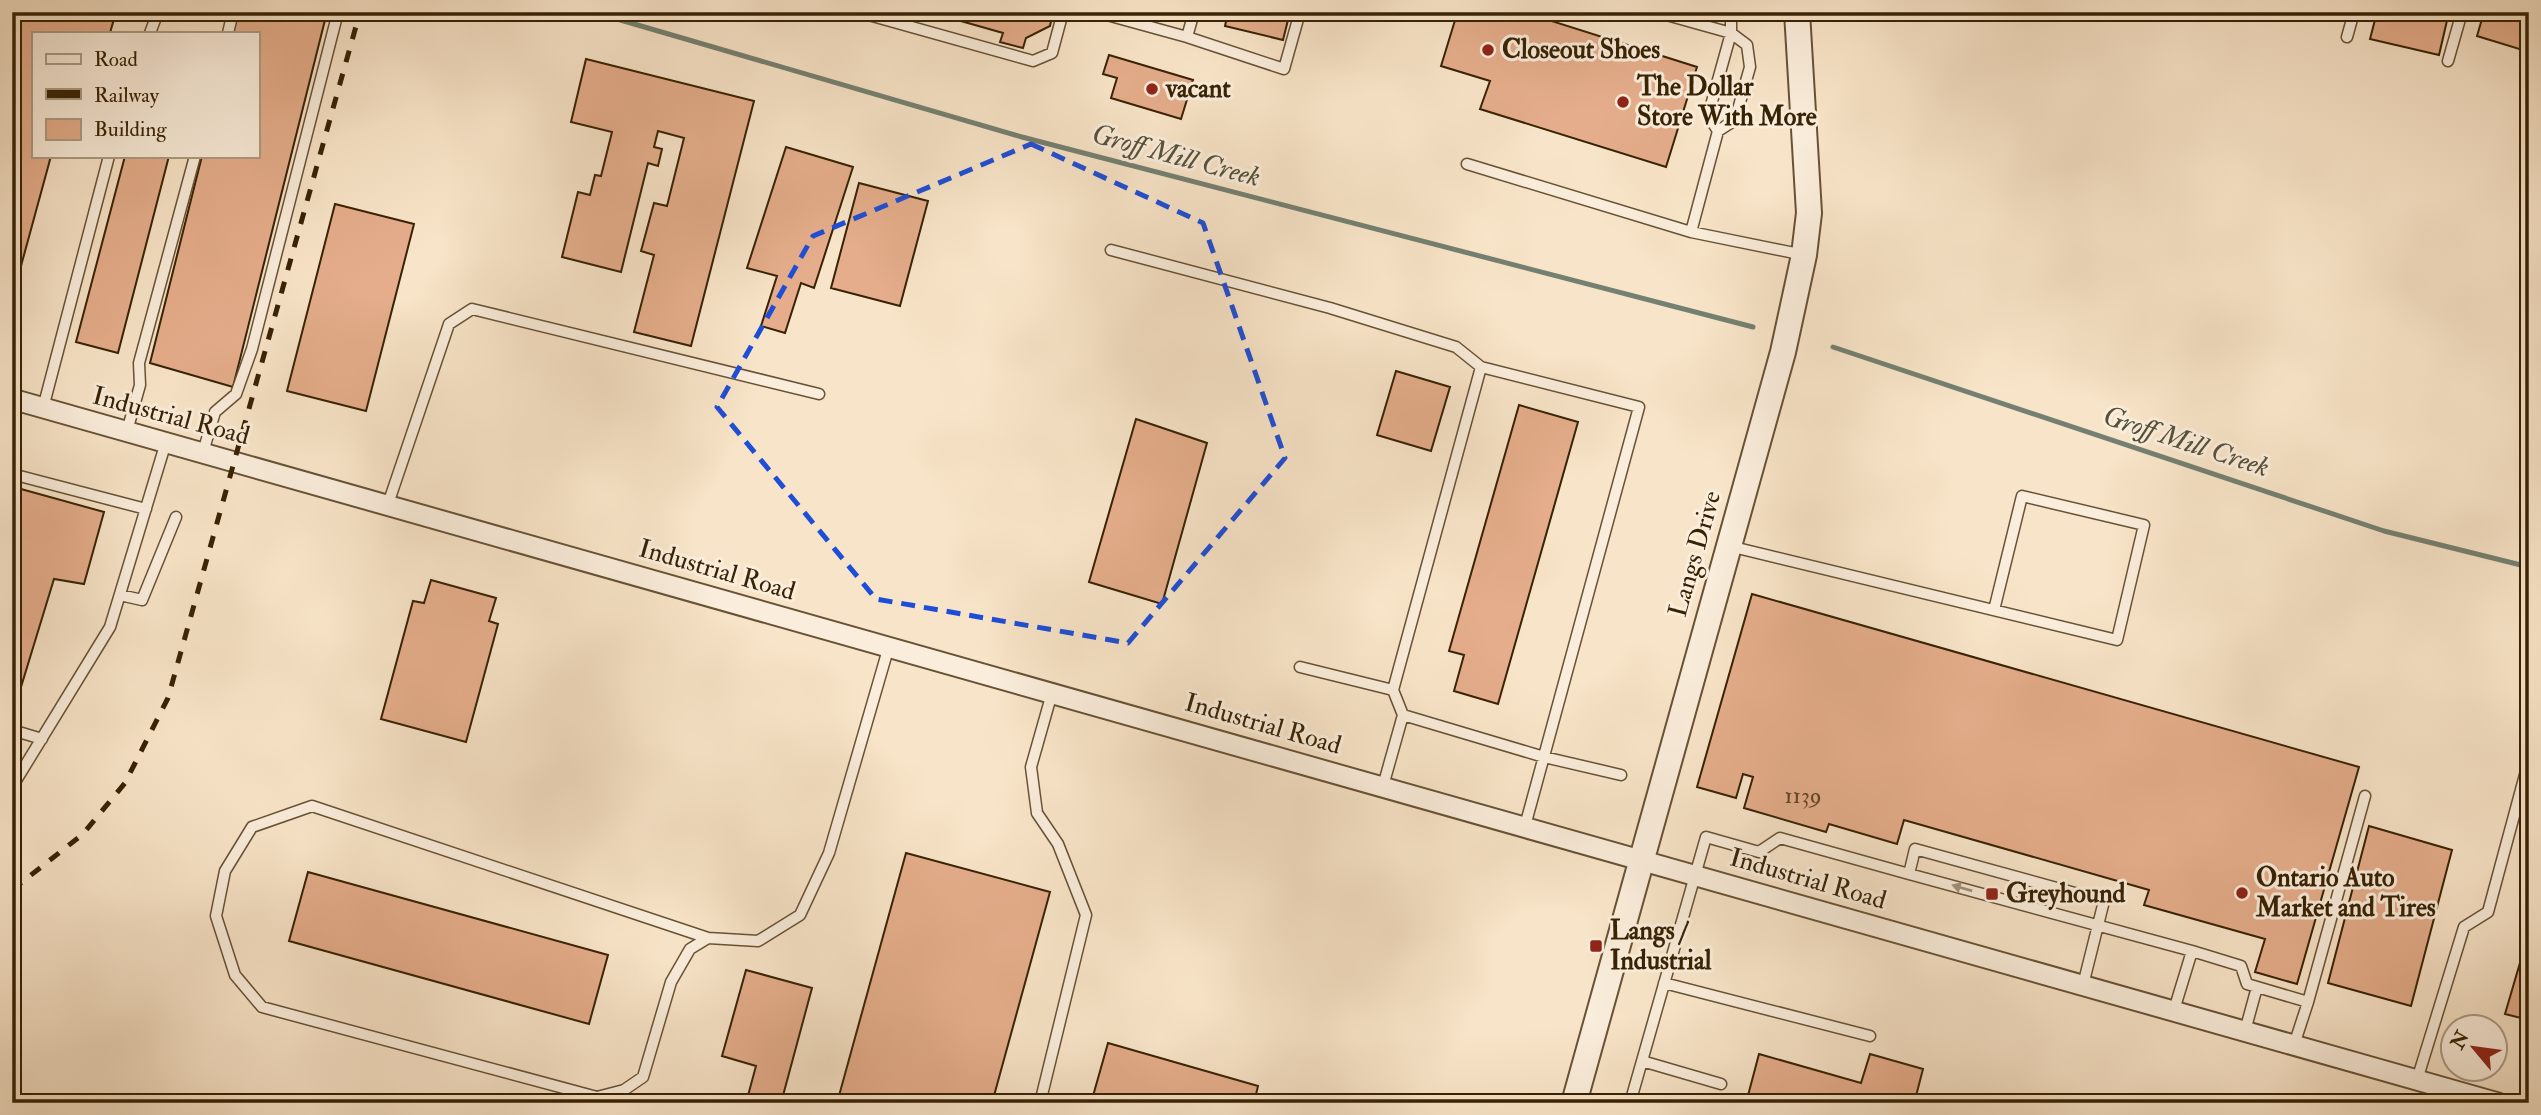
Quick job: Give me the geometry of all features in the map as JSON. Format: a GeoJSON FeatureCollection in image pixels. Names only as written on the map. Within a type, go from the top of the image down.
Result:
{"type":"FeatureCollection","features":[{"type":"Feature","properties":{"kind":"street","name":"Langs Drive"},"geometry":{"type":"LineString","coordinates":[[1574,1103],[1783,352],[1804,255],[1809,213],[1797,12]]}},
{"type":"Feature","properties":{"kind":"street","name":"Industrial Road"},"geometry":{"type":"LineString","coordinates":[[12,399],[2498,1103]]}},
{"type":"Feature","properties":{"kind":"lane"},"geometry":{"type":"LineString","coordinates":[[150,32],[158,12]]}},
{"type":"Feature","properties":{"kind":"lane"},"geometry":{"type":"LineString","coordinates":[[228,32],[233,12]]}},
{"type":"Feature","properties":{"kind":"lane"},"geometry":{"type":"LineString","coordinates":[[203,452],[215,412],[236,394],[252,349],[338,12]]}},
{"type":"Feature","properties":{"kind":"lane"},"geometry":{"type":"LineString","coordinates":[[858,12],[1033,61],[1052,53],[1063,12]]}},
{"type":"Feature","properties":{"kind":"lane"},"geometry":{"type":"LineString","coordinates":[[1108,12],[1107,15],[1187,37],[1284,69],[1300,12]]}},
{"type":"Feature","properties":{"kind":"lane"},"geometry":{"type":"LineString","coordinates":[[1187,37],[1194,12]]}},
{"type":"Feature","properties":{"kind":"lane"},"geometry":{"type":"LineString","coordinates":[[1656,12],[1731,33],[1747,44],[1750,67],[1735,120],[1718,131],[1691,232]]}},
{"type":"Feature","properties":{"kind":"lane"},"geometry":{"type":"LineString","coordinates":[[1718,131],[1708,116],[1731,33],[1731,12]]}},
{"type":"Feature","properties":{"kind":"lane"},"geometry":{"type":"LineString","coordinates":[[2347,37],[2354,12]]}},
{"type":"Feature","properties":{"kind":"lane"},"geometry":{"type":"LineString","coordinates":[[2448,61],[2462,12]]}},
{"type":"Feature","properties":{"kind":"lane"},"geometry":{"type":"LineString","coordinates":[[43,408],[108,158]]}},
{"type":"Feature","properties":{"kind":"lane"},"geometry":{"type":"LineString","coordinates":[[127,431],[140,385],[139,363],[194,158]]}},
{"type":"Feature","properties":{"kind":"lane"},"geometry":{"type":"LineString","coordinates":[[1467,164],[1691,232],[1804,255]]}},
{"type":"Feature","properties":{"kind":"lane"},"geometry":{"type":"LineString","coordinates":[[1111,250],[1330,308],[1456,347],[1480,367],[1639,407],[1525,826]]}},
{"type":"Feature","properties":{"kind":"lane"},"geometry":{"type":"LineString","coordinates":[[388,504],[449,324],[472,309],[819,394]]}},
{"type":"Feature","properties":{"kind":"lane"},"geometry":{"type":"LineString","coordinates":[[1383,786],[1403,715],[1393,690],[1480,367]]}},
{"type":"Feature","properties":{"kind":"lane"},"geometry":{"type":"LineString","coordinates":[[12,788],[110,627],[166,442]]}},
{"type":"Feature","properties":{"kind":"lane"},"geometry":{"type":"LineString","coordinates":[[12,474],[146,509]]}},
{"type":"Feature","properties":{"kind":"lane"},"geometry":{"type":"LineString","coordinates":[[1729,545],[1994,610],[2117,640],[2144,525],[2022,496],[1994,610]]}},
{"type":"Feature","properties":{"kind":"lane"},"geometry":{"type":"LineString","coordinates":[[120,595],[142,600],[176,517]]}},
{"type":"Feature","properties":{"kind":"lane"},"geometry":{"type":"LineString","coordinates":[[708,938],[690,949],[671,982],[643,1077],[624,1090],[597,1097],[262,1007],[235,975],[216,916],[225,871],[252,827],[312,806],[708,938],[758,942],[800,915],[829,853],[889,646]]}},
{"type":"Feature","properties":{"kind":"lane"},"geometry":{"type":"LineString","coordinates":[[1300,667],[1393,690]]}},
{"type":"Feature","properties":{"kind":"lane"},"geometry":{"type":"LineString","coordinates":[[1040,1103],[1086,915],[1058,844],[1037,813],[1031,767],[1053,692]]}},
{"type":"Feature","properties":{"kind":"lane"},"geometry":{"type":"LineString","coordinates":[[1403,715],[1544,757],[1621,775]]}},
{"type":"Feature","properties":{"kind":"lane"},"geometry":{"type":"LineString","coordinates":[[12,730],[42,739]]}},
{"type":"Feature","properties":{"kind":"lane"},"geometry":{"type":"LineString","coordinates":[[2417,1080],[2465,927],[2488,912],[2529,760]]}},
{"type":"Feature","properties":{"kind":"lane"},"geometry":{"type":"LineString","coordinates":[[2294,1045],[2365,796]]}},
{"type":"Feature","properties":{"kind":"lane"},"geometry":{"type":"LineString","coordinates":[[1630,1103],[1706,837],[1759,852],[1780,838],[2241,966],[2247,984],[2308,1002]]}},
{"type":"Feature","properties":{"kind":"lane"},"geometry":{"type":"LineString","coordinates":[[1909,874],[1915,849],[2104,901],[2083,985]]}},
{"type":"Feature","properties":{"kind":"lane"},"geometry":{"type":"LineString","coordinates":[[2175,1010],[2192,951]]}},
{"type":"Feature","properties":{"kind":"lane"},"geometry":{"type":"LineString","coordinates":[[1664,983],[1870,1036]]}},
{"type":"Feature","properties":{"kind":"lane"},"geometry":{"type":"LineString","coordinates":[[2245,1031],[2257,987]]}},
{"type":"Feature","properties":{"kind":"lane"},"geometry":{"type":"LineString","coordinates":[[1642,1060],[1721,1084]]}},
{"type":"Feature","properties":{"kind":"highlighted area"},"geometry":{"type":"Polygon","coordinates":[[[1031,144],[1203,223],[1285,458],[1128,643],[876,599],[717,407],[813,236],[1031,144]]]}},
{"type":"Feature","properties":{"kind":"building"},"geometry":{"type":"Polygon","coordinates":[[[12,12],[116,12],[110,32],[32,32],[32,158],[50,158],[12,299],[12,12]]]}},
{"type":"Feature","properties":{"kind":"building"},"geometry":{"type":"Polygon","coordinates":[[[238,12],[327,12],[233,387],[150,363],[201,158],[259,158],[259,32],[233,32],[238,12]]]}},
{"type":"Feature","properties":{"kind":"building"},"geometry":{"type":"Polygon","coordinates":[[[929,12],[1053,12],[1050,26],[1026,38],[1023,48],[1000,42],[1003,33],[929,12]]]}},
{"type":"Feature","properties":{"kind":"building"},"geometry":{"type":"Polygon","coordinates":[[[1228,12],[1290,12],[1283,40],[1225,26],[1228,12]]]}},
{"type":"Feature","properties":{"kind":"building"},"geometry":{"type":"Polygon","coordinates":[[[1463,12],[1523,12],[1697,67],[1666,167],[1480,109],[1490,81],[1441,66],[1456,17],[1463,12]]]}},
{"type":"Feature","properties":{"kind":"building"},"geometry":{"type":"Polygon","coordinates":[[[2377,12],[2449,12],[2439,55],[2370,39],[2377,12]]]}},
{"type":"Feature","properties":{"kind":"building"},"geometry":{"type":"Polygon","coordinates":[[[2484,12],[2529,12],[2529,52],[2477,36],[2484,12]]]}},
{"type":"Feature","properties":{"kind":"building","name":"vacant"},"geometry":{"type":"Polygon","coordinates":[[[1109,55],[1193,80],[1181,119],[1111,98],[1117,78],[1103,74],[1109,55]]]}},
{"type":"Feature","properties":{"kind":"building"},"geometry":{"type":"Polygon","coordinates":[[[586,59],[754,101],[691,346],[634,332],[654,255],[641,251],[654,203],[667,206],[684,138],[658,131],[654,147],[662,149],[658,166],[648,163],[621,272],[562,257],[578,192],[590,195],[595,175],[601,176],[612,132],[571,122],[586,59]]]}},
{"type":"Feature","properties":{"kind":"building"},"geometry":{"type":"Polygon","coordinates":[[[786,147],[853,167],[814,288],[801,283],[785,333],[761,326],[777,276],[747,268],[786,147]]]}},
{"type":"Feature","properties":{"kind":"building"},"geometry":{"type":"Polygon","coordinates":[[[124,158],[168,158],[118,353],[76,342],[124,158]]]}},
{"type":"Feature","properties":{"kind":"building"},"geometry":{"type":"Polygon","coordinates":[[[859,183],[928,201],[900,306],[831,288],[859,183]]]}},
{"type":"Feature","properties":{"kind":"building"},"geometry":{"type":"Polygon","coordinates":[[[335,204],[414,224],[366,411],[287,391],[335,204]]]}},
{"type":"Feature","properties":{"kind":"building"},"geometry":{"type":"Polygon","coordinates":[[[1396,371],[1450,387],[1431,451],[1377,435],[1396,371]]]}},
{"type":"Feature","properties":{"kind":"building"},"geometry":{"type":"Polygon","coordinates":[[[1519,405],[1578,422],[1498,704],[1454,691],[1464,655],[1449,651],[1519,405]]]}},
{"type":"Feature","properties":{"kind":"building"},"geometry":{"type":"Polygon","coordinates":[[[1136,419],[1207,443],[1162,604],[1089,582],[1136,419]]]}},
{"type":"Feature","properties":{"kind":"building"},"geometry":{"type":"Polygon","coordinates":[[[21,489],[104,512],[84,584],[54,579],[14,710],[12,516],[21,489]]]}},
{"type":"Feature","properties":{"kind":"building"},"geometry":{"type":"Polygon","coordinates":[[[431,580],[496,598],[489,621],[498,624],[466,742],[381,719],[413,601],[424,603],[431,580]]]}},
{"type":"Feature","properties":{"kind":"building"},"geometry":{"type":"Polygon","coordinates":[[[1752,594],[2359,767],[2297,984],[2255,972],[2265,939],[2144,905],[2149,890],[1904,820],[1897,844],[1829,824],[1826,832],[1744,808],[1753,777],[1743,774],[1736,798],[1697,787],[1752,594]]]}},
{"type":"Feature","properties":{"kind":"building"},"geometry":{"type":"Polygon","coordinates":[[[2369,826],[2452,850],[2411,1006],[2328,983],[2369,826]]]}},
{"type":"Feature","properties":{"kind":"building"},"geometry":{"type":"Polygon","coordinates":[[[906,853],[1050,892],[992,1103],[837,1103],[906,853]]]}},
{"type":"Feature","properties":{"kind":"building"},"geometry":{"type":"Polygon","coordinates":[[[308,872],[608,955],[589,1024],[289,941],[308,872]]]}},
{"type":"Feature","properties":{"kind":"building"},"geometry":{"type":"Polygon","coordinates":[[[2529,932],[2529,1020],[2505,1014],[2529,932]]]}},
{"type":"Feature","properties":{"kind":"building"},"geometry":{"type":"Polygon","coordinates":[[[746,970],[812,988],[781,1103],[746,1103],[756,1066],[722,1056],[746,970]]]}},
{"type":"Feature","properties":{"kind":"building"},"geometry":{"type":"Polygon","coordinates":[[[1108,1043],[1258,1086],[1254,1103],[1091,1103],[1108,1043]]]}},
{"type":"Feature","properties":{"kind":"building"},"geometry":{"type":"Polygon","coordinates":[[[1759,1054],[1861,1083],[1870,1054],[1923,1069],[1916,1096],[1938,1103],[1746,1103],[1759,1054]]]}},
{"type":"Feature","properties":{"kind":"waterway","name":"Groff Mill Creek"},"geometry":{"type":"LineString","coordinates":[[593,12],[1022,137],[1753,327]]}},
{"type":"Feature","properties":{"kind":"waterway","name":"Groff Mill Creek"},"geometry":{"type":"LineString","coordinates":[[1833,347],[2384,531],[2529,567]]}},
{"type":"Feature","properties":{"kind":"railway"},"geometry":{"type":"LineString","coordinates":[[12,890],[83,834],[125,783],[168,698],[360,12]]}},
{"type":"Feature","properties":{"kind":"place","name":"Closeout Shoes"},"geometry":{"type":"Point","coordinates":[1488,50]}},
{"type":"Feature","properties":{"kind":"place","name":"vacant"},"geometry":{"type":"Point","coordinates":[1152,89]}},
{"type":"Feature","properties":{"kind":"place","name":"The Dollar Store With More"},"geometry":{"type":"Point","coordinates":[1623,102]}},
{"type":"Feature","properties":{"kind":"place","name":"Ontario Auto Market and Tires"},"geometry":{"type":"Point","coordinates":[2242,893]}},
{"type":"Feature","properties":{"kind":"place","name":"Greyhound"},"geometry":{"type":"Point","coordinates":[1992,894]}},
{"type":"Feature","properties":{"kind":"place","name":"Langs / Industrial"},"geometry":{"type":"Point","coordinates":[1596,946]}}]}
